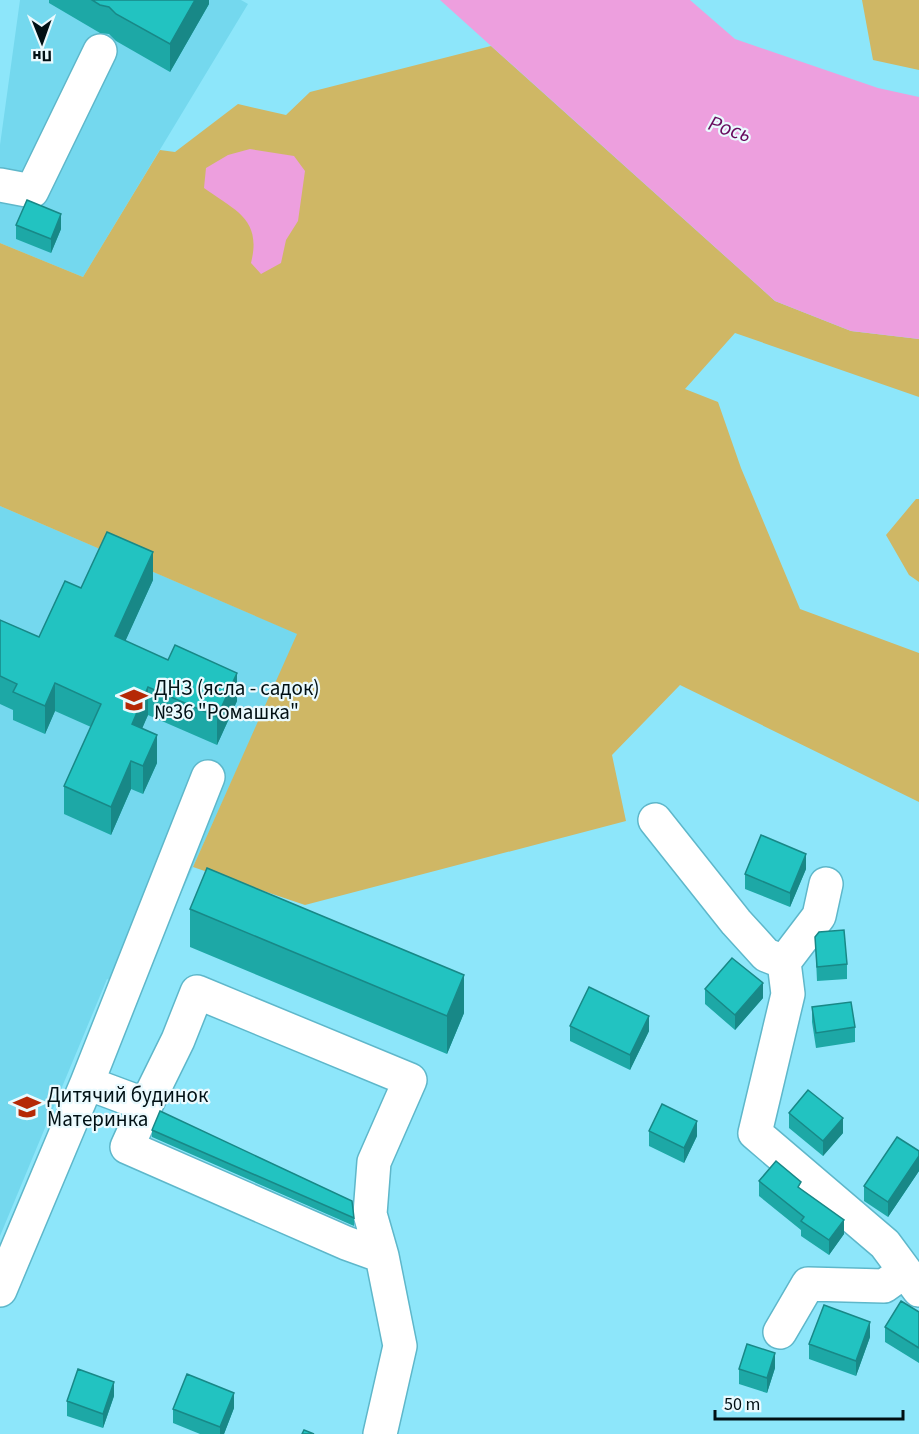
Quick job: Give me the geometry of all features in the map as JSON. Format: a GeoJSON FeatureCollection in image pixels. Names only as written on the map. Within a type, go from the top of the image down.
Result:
{"type":"FeatureCollection","features":[{"type":"Feature","properties":{"kind":"street"},"geometry":{"type":"LineString","coordinates":[[0,185],[32,190],[100,51]]}},
{"type":"Feature","properties":{"kind":"street"},"geometry":{"type":"LineString","coordinates":[[0,1290],[87,1083],[208,777]]}},
{"type":"Feature","properties":{"kind":"street"},"geometry":{"type":"LineString","coordinates":[[655,819],[736,922],[766,955],[784,962]]}},
{"type":"Feature","properties":{"kind":"street"},"geometry":{"type":"LineString","coordinates":[[780,1332],[808,1284],[884,1286],[912,1280],[885,1244],[755,1134],[788,994],[784,962],[819,916],[826,884]]}},
{"type":"Feature","properties":{"kind":"street"},"geometry":{"type":"LineString","coordinates":[[380,1434],[400,1346],[382,1256],[370,1214],[374,1162],[410,1080],[197,992],[178,1040],[127,1147],[346,1243],[382,1256]]}},
{"type":"Feature","properties":{"kind":"street"},"geometry":{"type":"LineString","coordinates":[[87,1083],[146,1105]]}},
{"type":"Feature","properties":{"kind":"shaded area"},"geometry":{"type":"Polygon","coordinates":[[[20,0],[241,0],[248,4],[83,277],[0,243],[0,145],[20,0]]]}},
{"type":"Feature","properties":{"kind":"shaded area"},"geometry":{"type":"Polygon","coordinates":[[[862,0],[919,0],[919,70],[873,60],[862,0]]]}},
{"type":"Feature","properties":{"kind":"shaded area"},"geometry":{"type":"Polygon","coordinates":[[[491,46],[775,301],[851,331],[919,339],[919,397],[735,333],[685,389],[718,402],[741,468],[800,609],[919,653],[919,802],[680,685],[612,755],[626,821],[305,905],[193,867],[297,634],[0,506],[0,243],[83,277],[160,150],[175,152],[238,104],[286,115],[310,92],[491,46]]]}},
{"type":"Feature","properties":{"kind":"shaded area"},"geometry":{"type":"Polygon","coordinates":[[[916,499],[919,499],[919,582],[909,575],[886,535],[916,499]]]}},
{"type":"Feature","properties":{"kind":"shaded area","name":"ДНЗ (ясла - садок) №36 \"Ромашка\""},"geometry":{"type":"Polygon","coordinates":[[[0,506],[298,634],[138,989],[107,979],[0,1236],[0,506]]]}},
{"type":"Feature","properties":{"kind":"water","name":"Рось"},"geometry":{"type":"Polygon","coordinates":[[[440,0],[690,0],[735,39],[878,88],[919,97],[919,339],[851,331],[775,301],[440,0]]]}},
{"type":"Feature","properties":{"kind":"water"},"geometry":{"type":"Polygon","coordinates":[[[250,149],[294,156],[305,171],[298,221],[286,240],[281,263],[261,274],[251,263],[253,236],[244,218],[204,188],[206,168],[228,155],[250,149]]]}},
{"type":"Feature","properties":{"kind":"building"},"geometry":{"type":"Polygon","coordinates":[[[92,0],[195,0],[170,44],[116,14],[109,7],[92,0]]]}},
{"type":"Feature","properties":{"kind":"building"},"geometry":{"type":"Polygon","coordinates":[[[27,200],[61,214],[51,239],[16,225],[27,200]]]}},
{"type":"Feature","properties":{"kind":"building"},"geometry":{"type":"Polygon","coordinates":[[[107,532],[153,552],[115,636],[168,660],[175,645],[237,673],[217,717],[148,687],[132,724],[157,735],[143,766],[131,761],[111,807],[64,786],[101,704],[55,683],[45,706],[13,692],[17,684],[0,676],[0,620],[39,637],[65,581],[81,588],[107,532]]]}},
{"type":"Feature","properties":{"kind":"building"},"geometry":{"type":"Polygon","coordinates":[[[761,835],[806,854],[790,893],[745,874],[761,835]]]}},
{"type":"Feature","properties":{"kind":"building"},"geometry":{"type":"Polygon","coordinates":[[[207,868],[464,975],[447,1016],[190,909],[207,868]]]}},
{"type":"Feature","properties":{"kind":"building"},"geometry":{"type":"Polygon","coordinates":[[[844,930],[847,964],[817,967],[815,937],[819,932],[844,930]]]}},
{"type":"Feature","properties":{"kind":"building"},"geometry":{"type":"Polygon","coordinates":[[[732,958],[763,983],[735,1015],[705,989],[732,958]]]}},
{"type":"Feature","properties":{"kind":"building"},"geometry":{"type":"Polygon","coordinates":[[[589,987],[649,1016],[630,1055],[570,1026],[589,987]]]}},
{"type":"Feature","properties":{"kind":"building"},"geometry":{"type":"Polygon","coordinates":[[[851,1002],[855,1027],[816,1033],[812,1007],[851,1002]]]}},
{"type":"Feature","properties":{"kind":"building"},"geometry":{"type":"Polygon","coordinates":[[[808,1090],[843,1118],[823,1141],[789,1113],[808,1090]]]}},
{"type":"Feature","properties":{"kind":"building"},"geometry":{"type":"Polygon","coordinates":[[[662,1104],[697,1121],[684,1148],[649,1131],[662,1104]]]}},
{"type":"Feature","properties":{"kind":"building"},"geometry":{"type":"Polygon","coordinates":[[[160,1111],[352,1201],[354,1218],[152,1130],[160,1111]]]}},
{"type":"Feature","properties":{"kind":"building"},"geometry":{"type":"Polygon","coordinates":[[[897,1137],[919,1151],[919,1156],[888,1202],[864,1186],[897,1137]]]}},
{"type":"Feature","properties":{"kind":"building"},"geometry":{"type":"Polygon","coordinates":[[[776,1161],[801,1182],[798,1187],[844,1220],[829,1240],[801,1221],[804,1217],[759,1181],[776,1161]]]}},
{"type":"Feature","properties":{"kind":"building"},"geometry":{"type":"Polygon","coordinates":[[[901,1301],[919,1312],[919,1348],[885,1327],[901,1301]]]}},
{"type":"Feature","properties":{"kind":"building"},"geometry":{"type":"Polygon","coordinates":[[[824,1305],[870,1322],[856,1361],[809,1344],[824,1305]]]}},
{"type":"Feature","properties":{"kind":"building"},"geometry":{"type":"Polygon","coordinates":[[[747,1344],[775,1353],[767,1378],[739,1369],[747,1344]]]}},
{"type":"Feature","properties":{"kind":"building"},"geometry":{"type":"Polygon","coordinates":[[[78,1369],[114,1382],[103,1414],[67,1401],[78,1369]]]}},
{"type":"Feature","properties":{"kind":"building"},"geometry":{"type":"Polygon","coordinates":[[[187,1374],[234,1393],[220,1427],[173,1409],[187,1374]]]}},
{"type":"Feature","properties":{"kind":"building"},"geometry":{"type":"Polygon","coordinates":[[[304,1430],[314,1434],[302,1434],[304,1430]]]}},
{"type":"Feature","properties":{"kind":"place","name":"ДНЗ (ясла - садок) №36 \"Ромашка\""},"geometry":{"type":"Point","coordinates":[134,700]}},
{"type":"Feature","properties":{"kind":"place","name":"Дитячий будинок Материнка"},"geometry":{"type":"Point","coordinates":[27,1107]}}]}
